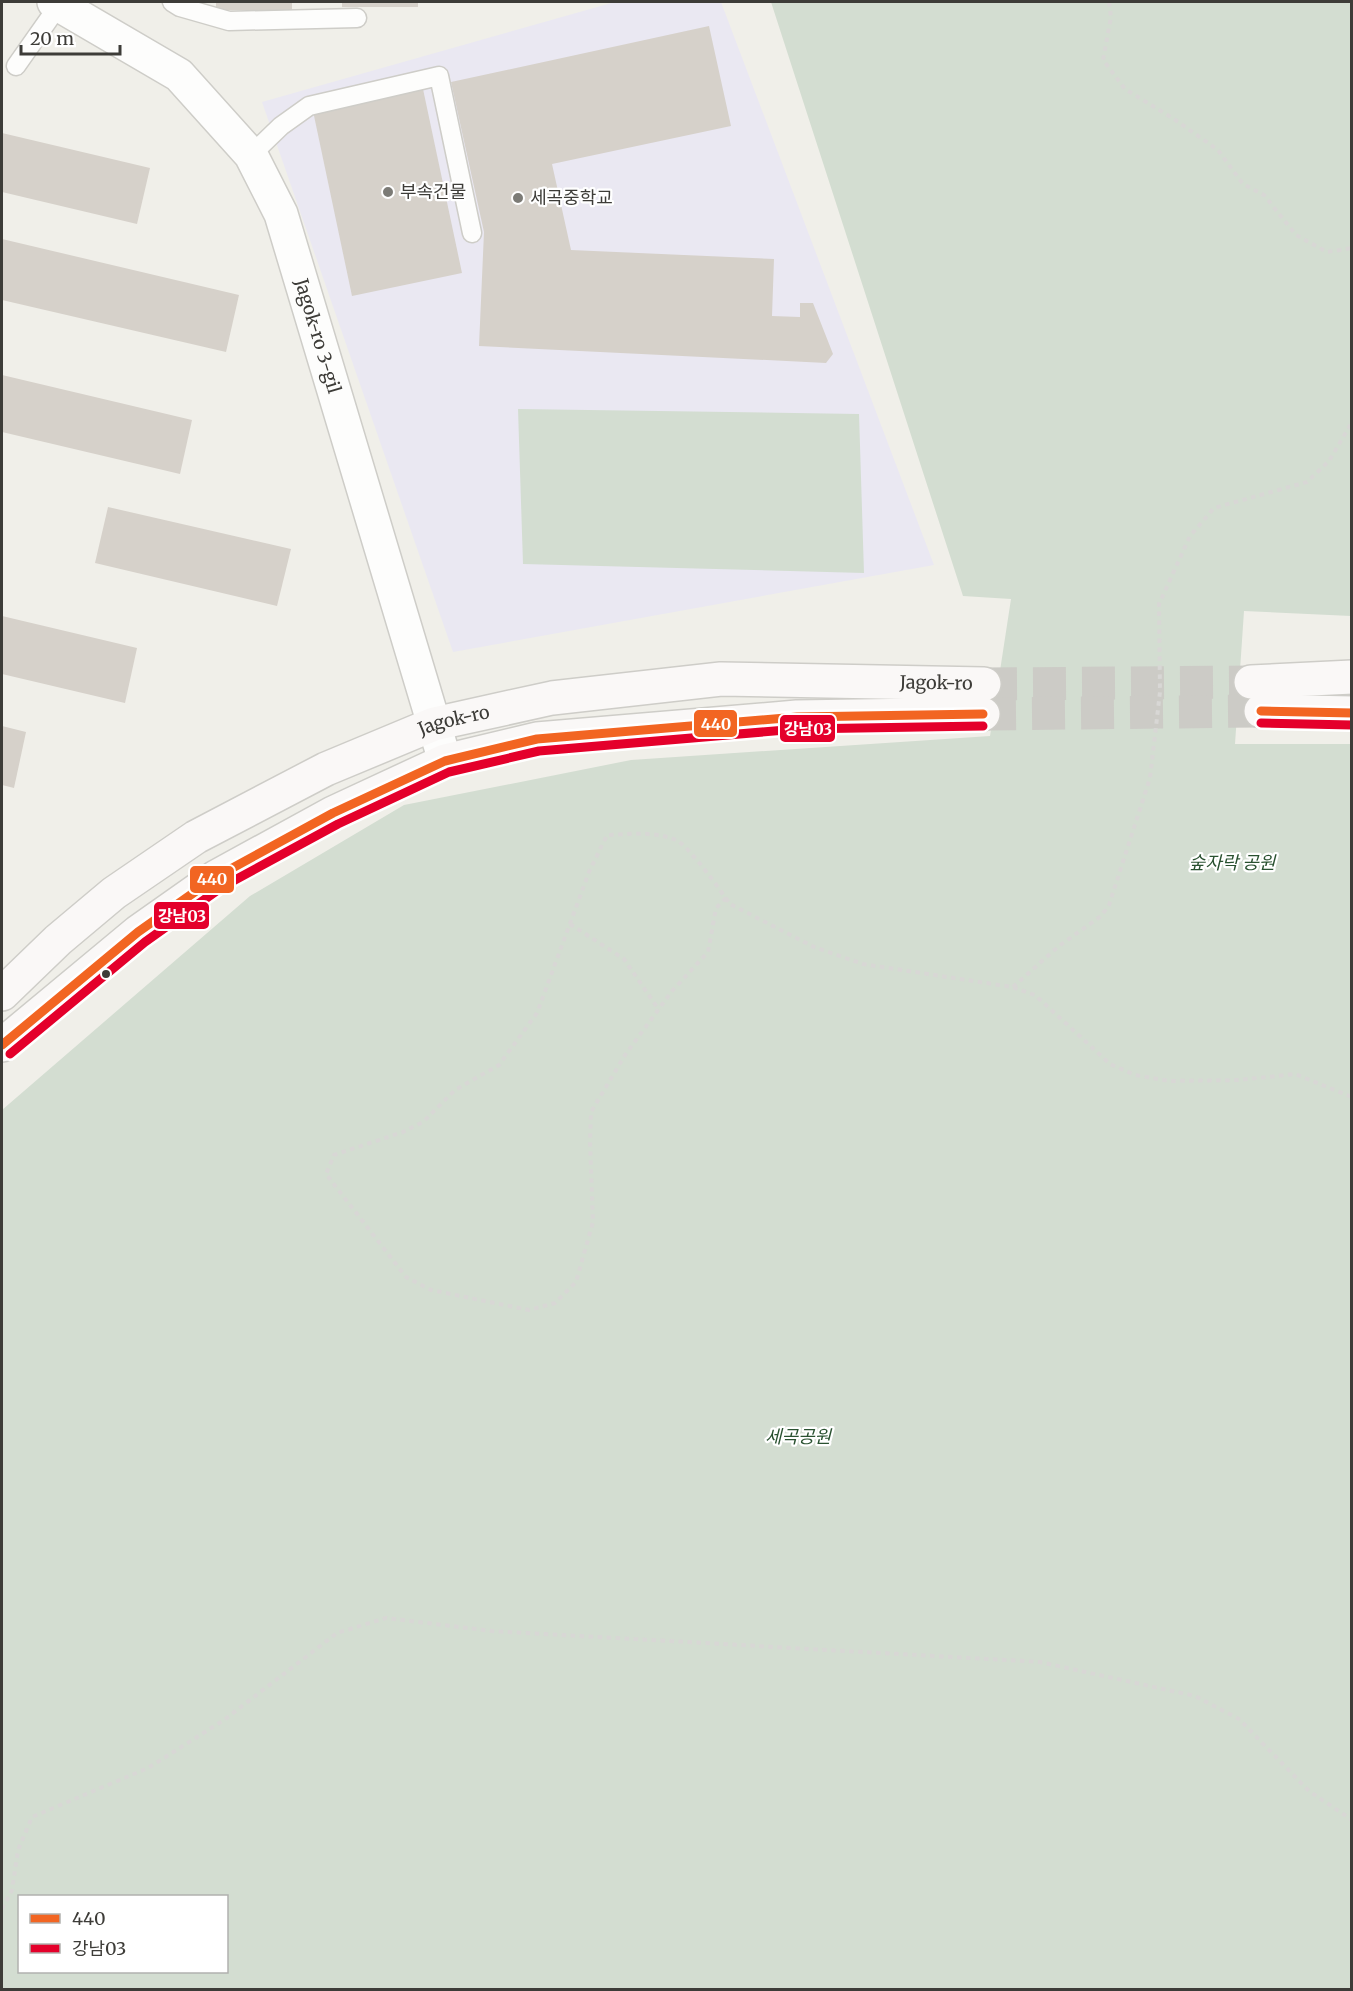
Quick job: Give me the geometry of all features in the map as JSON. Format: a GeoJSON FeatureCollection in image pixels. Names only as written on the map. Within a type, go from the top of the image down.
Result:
{"type":"FeatureCollection","features":[{"type":"Feature","properties":{"kind":"main road"},"geometry":{"type":"LineString","coordinates":[[1352,677],[1256,697],[1352,713]]}},
{"type":"Feature","properties":{"kind":"main road","name":"Jagok-ro"},"geometry":{"type":"LineString","coordinates":[[2,994],[58,940],[114,893],[196,837],[326,769],[434,724],[552,698],[721,679],[983,699],[537,739],[445,761],[333,813],[216,877],[138,932],[2,1045]]}},
{"type":"Feature","properties":{"kind":"street","name":"Jagok-ro 3-gil"},"geometry":{"type":"LineString","coordinates":[[58,2],[179,75],[251,155],[281,214],[445,761]]}},
{"type":"Feature","properties":{"kind":"lane"},"geometry":{"type":"LineString","coordinates":[[16,66],[58,2]]}},
{"type":"Feature","properties":{"kind":"lane"},"geometry":{"type":"LineString","coordinates":[[172,2],[180,7],[229,21],[357,18]]}},
{"type":"Feature","properties":{"kind":"lane"},"geometry":{"type":"LineString","coordinates":[[251,155],[281,126],[309,106],[439,76],[472,233]]}},
{"type":"Feature","properties":{"kind":"path"},"geometry":{"type":"LineString","coordinates":[[1109,2],[1112,17],[1103,60],[1125,88],[1218,150],[1243,184],[1264,195],[1296,235],[1327,252],[1352,248]]}},
{"type":"Feature","properties":{"kind":"path"},"geometry":{"type":"LineString","coordinates":[[1012,987],[1059,946],[1101,916],[1109,905],[1150,778],[1160,692],[1159,604],[1190,536],[1214,508],[1307,482],[1329,461],[1352,422]]}},
{"type":"Feature","properties":{"kind":"path"},"geometry":{"type":"LineString","coordinates":[[726,898],[716,908],[708,952],[672,991],[625,1055],[591,1112],[593,1222],[576,1282],[555,1303],[529,1310],[431,1290],[406,1277],[326,1174],[334,1155],[403,1132],[423,1122],[455,1090],[499,1065],[537,1013],[589,872],[607,835],[651,834],[678,841],[726,898],[730,904],[814,947],[863,964],[1012,987],[1035,995],[1110,1064],[1134,1075],[1170,1081],[1239,1080],[1294,1074],[1352,1097]]}},
{"type":"Feature","properties":{"kind":"path"},"geometry":{"type":"LineString","coordinates":[[570,924],[624,959],[659,1010]]}},
{"type":"Feature","properties":{"kind":"path"},"geometry":{"type":"LineString","coordinates":[[2,1909],[12,1890],[18,1850],[32,1817],[148,1768],[224,1720],[337,1633],[386,1618],[492,1630],[1040,1662],[1195,1696],[1239,1719],[1309,1791],[1352,1820]]}},
{"type":"Feature","properties":{"kind":"shaded area"},"geometry":{"type":"Polygon","coordinates":[[[615,2],[721,2],[934,565],[453,652],[262,102],[615,2]]]}},
{"type":"Feature","properties":{"kind":"green space","name":"세곡공원"},"geometry":{"type":"Polygon","coordinates":[[[771,2],[1351,2],[1351,616],[1244,611],[1235,744],[1351,744],[1351,1989],[2,1989],[2,1110],[250,896],[404,805],[631,760],[990,736],[1011,599],[963,596],[771,2]]]}},
{"type":"Feature","properties":{"kind":"green space"},"geometry":{"type":"Polygon","coordinates":[[[518,409],[859,414],[864,573],[523,564],[518,409]]]}},
{"type":"Feature","properties":{"kind":"building"},"geometry":{"type":"Polygon","coordinates":[[[216,2],[292,2],[292,10],[216,10],[216,2]]]}},
{"type":"Feature","properties":{"kind":"building"},"geometry":{"type":"Polygon","coordinates":[[[342,2],[418,2],[418,7],[342,7],[342,2]]]}},
{"type":"Feature","properties":{"kind":"building","name":"세곡중학교"},"geometry":{"type":"Polygon","coordinates":[[[709,26],[731,126],[552,164],[571,250],[774,259],[772,316],[800,317],[800,303],[813,303],[833,354],[826,363],[479,346],[484,232],[451,82],[709,26]]]}},
{"type":"Feature","properties":{"kind":"building","name":"부속건물"},"geometry":{"type":"Polygon","coordinates":[[[423,89],[462,273],[352,296],[313,111],[423,89]]]}},
{"type":"Feature","properties":{"kind":"building"},"geometry":{"type":"Polygon","coordinates":[[[2,133],[150,168],[137,224],[2,192],[2,133]]]}},
{"type":"Feature","properties":{"kind":"building"},"geometry":{"type":"Polygon","coordinates":[[[2,239],[239,295],[226,352],[2,300],[2,239]]]}},
{"type":"Feature","properties":{"kind":"building"},"geometry":{"type":"Polygon","coordinates":[[[2,375],[192,420],[180,474],[2,432],[2,375]]]}},
{"type":"Feature","properties":{"kind":"building"},"geometry":{"type":"Polygon","coordinates":[[[108,507],[291,549],[277,606],[95,563],[108,507]]]}},
{"type":"Feature","properties":{"kind":"building"},"geometry":{"type":"Polygon","coordinates":[[[2,616],[137,648],[125,703],[2,674],[2,616]]]}},
{"type":"Feature","properties":{"kind":"building"},"geometry":{"type":"Polygon","coordinates":[[[2,726],[26,732],[14,788],[2,785],[2,726]]]}},
{"type":"Feature","properties":{"kind":"tunnel"},"geometry":{"type":"LineString","coordinates":[[984,684],[1251,682]]}},
{"type":"Feature","properties":{"kind":"tunnel"},"geometry":{"type":"LineString","coordinates":[[983,714],[1261,711]]}},
{"type":"Feature","properties":{"kind":"transit line","name":"440"},"geometry":{"type":"LineString","coordinates":[[1261,711],[1352,713]]}},
{"type":"Feature","properties":{"kind":"transit line","name":"440"},"geometry":{"type":"LineString","coordinates":[[2,1045],[138,932],[216,877],[333,813],[445,761],[537,739],[797,717],[983,714]]}},
{"type":"Feature","properties":{"kind":"transit line","name":"강남03"},"geometry":{"type":"LineString","coordinates":[[1261,723],[1352,725]]}},
{"type":"Feature","properties":{"kind":"transit line","name":"강남03"},"geometry":{"type":"LineString","coordinates":[[10,1054],[145,942],[222,887],[338,824],[449,772],[539,751],[798,729],[983,726]]}},
{"type":"Feature","properties":{"kind":"place","name":"부속건물"},"geometry":{"type":"Point","coordinates":[388,192]}},
{"type":"Feature","properties":{"kind":"place","name":"세곡중학교"},"geometry":{"type":"Point","coordinates":[518,198]}},
{"type":"Feature","properties":{"kind":"park label","name":"숲자락 공원"},"geometry":{"type":"Point","coordinates":[1232,863]}}]}
